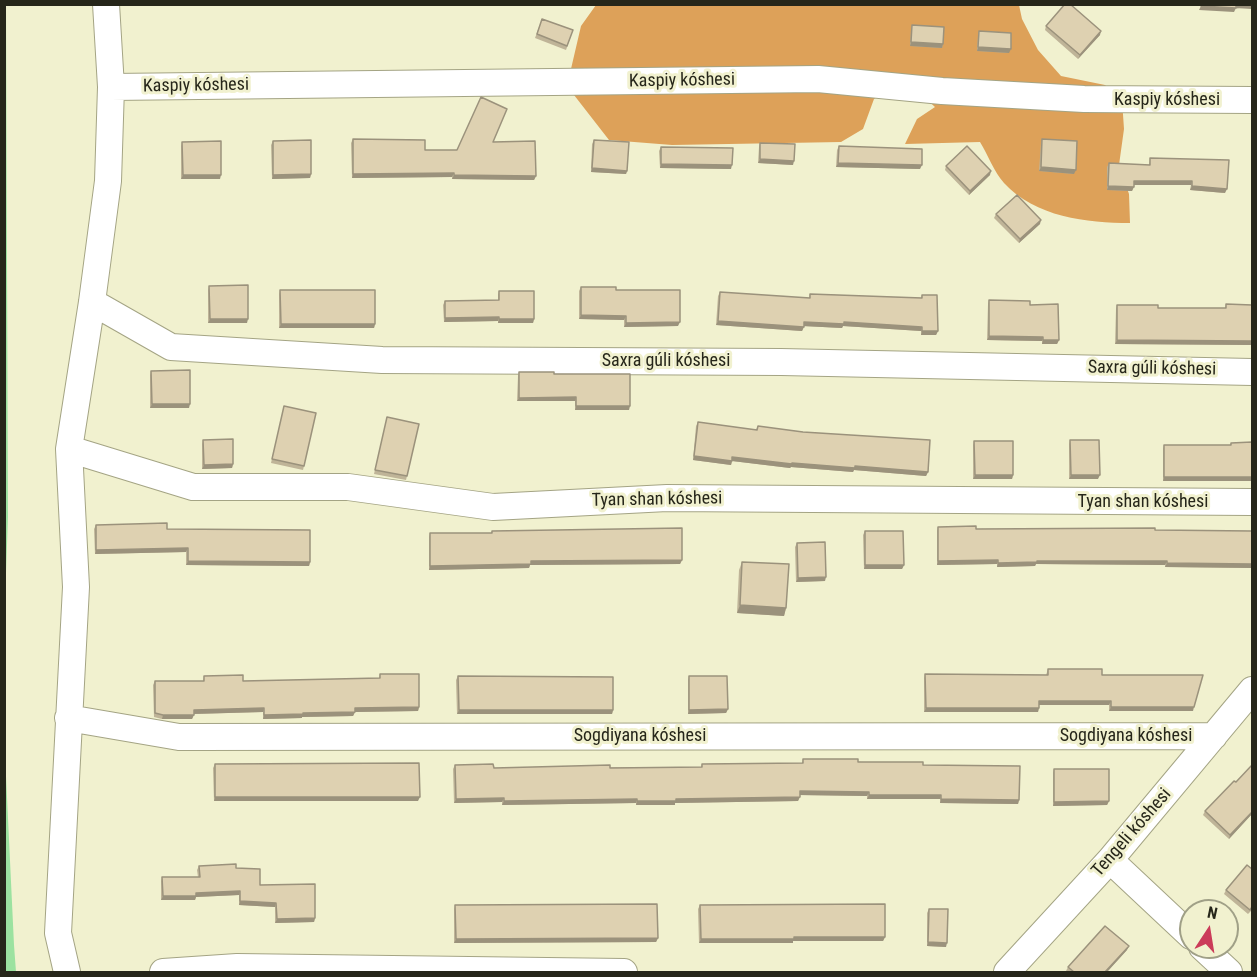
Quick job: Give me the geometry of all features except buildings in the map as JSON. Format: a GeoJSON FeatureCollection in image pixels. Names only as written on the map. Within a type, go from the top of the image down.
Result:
{"type":"FeatureCollection","features":[{"type":"Feature","properties":{"kind":"street"},"geometry":{"type":"LineString","coordinates":[[67,972],[58,933],[76,587],[69,448],[108,181],[111,87],[106,4]]}},
{"type":"Feature","properties":{"kind":"street","name":"Kaspiy kóshesi"},"geometry":{"type":"LineString","coordinates":[[111,87],[818,79],[942,91],[1084,99],[1252,100]]}},
{"type":"Feature","properties":{"kind":"street","name":"Saxra gúli kóshesi"},"geometry":{"type":"LineString","coordinates":[[92,302],[171,347],[359,358],[793,362],[1252,372]]}},
{"type":"Feature","properties":{"kind":"street","name":"Tyan shan kóshesi"},"geometry":{"type":"LineString","coordinates":[[69,448],[193,487],[348,487],[492,507],[667,498],[1252,502]]}},
{"type":"Feature","properties":{"kind":"street","name":"Tengeli kóshesi"},"geometry":{"type":"LineString","coordinates":[[1007,972],[1110,860],[1252,690]]}},
{"type":"Feature","properties":{"kind":"street","name":"Sogdiyana kóshesi"},"geometry":{"type":"LineString","coordinates":[[68,718],[179,737],[1214,736]]}},
{"type":"Feature","properties":{"kind":"street"},"geometry":{"type":"LineString","coordinates":[[1110,860],[1179,925]]}},
{"type":"Feature","properties":{"kind":"street"},"geometry":{"type":"LineString","coordinates":[[1215,959],[1229,972]]}},
{"type":"Feature","properties":{"kind":"street"},"geometry":{"type":"LineString","coordinates":[[163,972],[237,967],[624,972]]}},
{"type":"Feature","properties":{"kind":"shaded area"},"geometry":{"type":"Polygon","coordinates":[[[6,4],[8,517],[5,601],[4,5],[6,4]]]}},
{"type":"Feature","properties":{"kind":"shaded area"},"geometry":{"type":"Polygon","coordinates":[[[596,5],[1019,5],[1022,19],[1038,50],[1061,76],[1105,85],[1122,100],[1124,129],[1119,165],[1129,194],[1130,223],[1097,222],[1062,216],[1031,204],[1000,179],[980,142],[905,144],[917,119],[935,107],[906,80],[874,99],[863,129],[841,142],[672,145],[609,140],[567,86],[581,26],[596,5]]]}},
{"type":"Feature","properties":{"kind":"shaded area"},"geometry":{"type":"Polygon","coordinates":[[[5,755],[14,945],[16,972],[5,972],[5,755]]]}}]}
